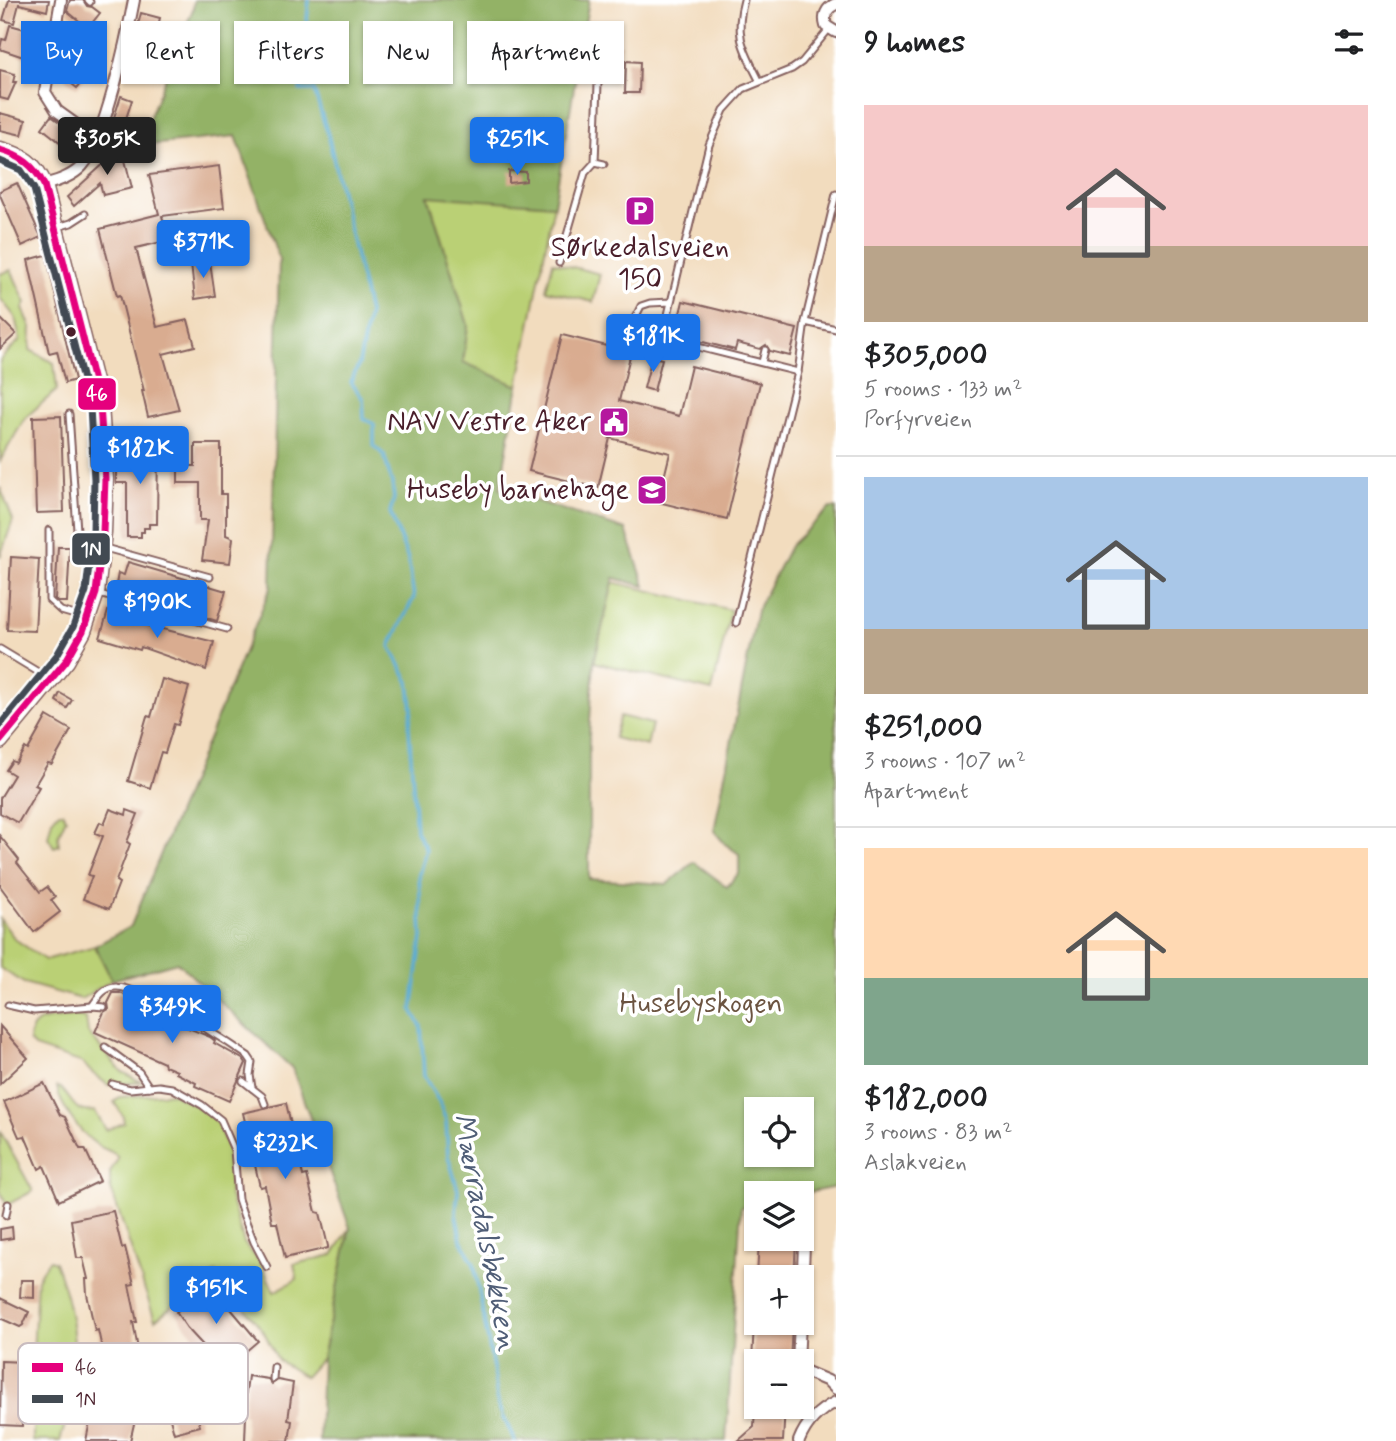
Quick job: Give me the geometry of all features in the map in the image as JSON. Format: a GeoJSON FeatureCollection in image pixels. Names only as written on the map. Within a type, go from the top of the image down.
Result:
{"type":"FeatureCollection","features":[{"type":"Feature","properties":{"kind":"street"},"geometry":{"type":"LineString","coordinates":[[57,21],[61,0]]}},
{"type":"Feature","properties":{"kind":"street"},"geometry":{"type":"LineString","coordinates":[[44,185],[77,170],[89,158],[116,77],[134,0]]}},
{"type":"Feature","properties":{"kind":"street"},"geometry":{"type":"LineString","coordinates":[[832,31],[825,21],[826,13],[836,5]]}},
{"type":"Feature","properties":{"kind":"street"},"geometry":{"type":"LineString","coordinates":[[46,84],[47,98],[57,111],[96,139]]}},
{"type":"Feature","properties":{"kind":"street"},"geometry":{"type":"LineString","coordinates":[[0,150],[28,162],[44,185],[102,415],[105,479],[101,555],[96,593],[88,619],[70,654],[0,741]]}},
{"type":"Feature","properties":{"kind":"street"},"geometry":{"type":"LineString","coordinates":[[814,1375],[828,1381],[836,1389]]}},
{"type":"Feature","properties":{"kind":"street"},"geometry":{"type":"LineString","coordinates":[[799,1441],[807,1425],[836,1402]]}},
{"type":"Feature","properties":{"kind":"lane"},"geometry":{"type":"LineString","coordinates":[[744,0],[740,22],[741,44],[746,59],[759,80]]}},
{"type":"Feature","properties":{"kind":"lane"},"geometry":{"type":"LineString","coordinates":[[671,302],[646,304],[636,313],[635,322],[640,330],[649,335],[660,333],[665,327],[671,302],[696,186],[703,158],[724,110],[737,94],[759,80],[797,65],[832,31]]}},
{"type":"Feature","properties":{"kind":"lane"},"geometry":{"type":"LineString","coordinates":[[559,263],[584,173],[595,162],[598,84]]}},
{"type":"Feature","properties":{"kind":"lane"},"geometry":{"type":"LineString","coordinates":[[595,162],[604,164]]}},
{"type":"Feature","properties":{"kind":"lane"},"geometry":{"type":"LineString","coordinates":[[736,624],[798,372],[805,322],[836,194]]}},
{"type":"Feature","properties":{"kind":"lane"},"geometry":{"type":"LineString","coordinates":[[55,228],[71,223],[85,214]]}},
{"type":"Feature","properties":{"kind":"lane"},"geometry":{"type":"LineString","coordinates":[[805,322],[836,328]]}},
{"type":"Feature","properties":{"kind":"lane"},"geometry":{"type":"LineString","coordinates":[[660,333],[666,339],[798,372]]}},
{"type":"Feature","properties":{"kind":"lane"},"geometry":{"type":"LineString","coordinates":[[760,362],[765,350]]}},
{"type":"Feature","properties":{"kind":"lane"},"geometry":{"type":"LineString","coordinates":[[69,414],[78,545],[86,558],[101,555],[210,577]]}},
{"type":"Feature","properties":{"kind":"lane"},"geometry":{"type":"LineString","coordinates":[[49,530],[48,600],[61,611],[88,619]]}},
{"type":"Feature","properties":{"kind":"lane"},"geometry":{"type":"LineString","coordinates":[[96,593],[227,629]]}},
{"type":"Feature","properties":{"kind":"lane"},"geometry":{"type":"LineString","coordinates":[[0,649],[51,680]]}},
{"type":"Feature","properties":{"kind":"lane"},"geometry":{"type":"LineString","coordinates":[[92,1006],[105,990],[121,987],[190,1019],[252,1059],[251,1087]]}},
{"type":"Feature","properties":{"kind":"lane"},"geometry":{"type":"LineString","coordinates":[[8,1005],[21,1010],[46,1011],[104,1007]]}},
{"type":"Feature","properties":{"kind":"lane"},"geometry":{"type":"LineString","coordinates":[[105,1047],[139,1072],[149,1087]]}},
{"type":"Feature","properties":{"kind":"lane"},"geometry":{"type":"LineString","coordinates":[[243,1081],[262,1096],[265,1104]]}},
{"type":"Feature","properties":{"kind":"lane"},"geometry":{"type":"LineString","coordinates":[[112,1084],[131,1089],[172,1088],[202,1105],[221,1120],[234,1150],[238,1199],[267,1267]]}},
{"type":"Feature","properties":{"kind":"lane"},"geometry":{"type":"LineString","coordinates":[[6,1216],[8,1204]]}},
{"type":"Feature","properties":{"kind":"lane"},"geometry":{"type":"LineString","coordinates":[[273,1379],[274,1367]]}},
{"type":"Feature","properties":{"kind":"green space","name":"Husebyskogen"},"geometry":{"type":"Polygon","coordinates":[[[194,0],[589,0],[585,21],[467,21],[467,84],[575,84],[554,205],[428,196],[468,325],[463,362],[518,386],[500,489],[626,530],[645,586],[614,578],[594,662],[589,736],[589,879],[667,884],[694,862],[727,887],[739,873],[739,854],[725,844],[714,831],[757,610],[790,546],[830,508],[836,508],[836,1187],[814,1192],[814,1181],[744,1181],[726,1441],[319,1441],[322,1358],[350,1228],[292,1068],[177,962],[112,980],[95,946],[131,926],[271,587],[279,259],[236,136],[138,146],[163,84],[220,84],[220,21],[188,21],[194,0]]]}},
{"type":"Feature","properties":{"kind":"green space"},"geometry":{"type":"Polygon","coordinates":[[[428,195],[554,205],[518,386],[463,363],[468,325],[428,195]]]}},
{"type":"Feature","properties":{"kind":"green space"},"geometry":{"type":"Polygon","coordinates":[[[553,262],[600,274],[593,302],[546,290],[553,262]]]}},
{"type":"Feature","properties":{"kind":"green space"},"geometry":{"type":"Polygon","coordinates":[[[11,270],[26,303],[23,309],[31,327],[30,350],[54,363],[57,390],[25,418],[0,461],[0,360],[20,340],[15,317],[0,298],[0,274],[11,270]]]}},
{"type":"Feature","properties":{"kind":"green space"},"geometry":{"type":"Polygon","coordinates":[[[0,487],[13,520],[0,557],[0,487]]]}},
{"type":"Feature","properties":{"kind":"green space"},"geometry":{"type":"Polygon","coordinates":[[[613,582],[731,610],[712,691],[594,662],[613,582]]]}},
{"type":"Feature","properties":{"kind":"green space"},"geometry":{"type":"Polygon","coordinates":[[[620,716],[652,724],[647,746],[614,738],[620,716]]]}},
{"type":"Feature","properties":{"kind":"green space"},"geometry":{"type":"Polygon","coordinates":[[[59,812],[63,812],[66,818],[58,836],[59,845],[54,847],[48,837],[52,820],[59,812]]]}},
{"type":"Feature","properties":{"kind":"green space"},"geometry":{"type":"Polygon","coordinates":[[[0,919],[15,939],[45,960],[95,946],[112,980],[81,999],[24,983],[0,968],[0,919]]]}},
{"type":"Feature","properties":{"kind":"green space"},"geometry":{"type":"Polygon","coordinates":[[[75,1015],[86,1018],[88,1033],[121,1071],[141,1082],[108,1085],[83,1063],[34,1047],[29,1041],[34,1026],[39,1022],[75,1015]]]}},
{"type":"Feature","properties":{"kind":"green space"},"geometry":{"type":"Polygon","coordinates":[[[57,1087],[61,1088],[79,1109],[95,1111],[106,1130],[124,1123],[123,1116],[114,1102],[119,1097],[172,1093],[209,1113],[217,1123],[229,1151],[229,1193],[244,1243],[261,1263],[274,1292],[297,1279],[294,1264],[333,1255],[350,1228],[322,1358],[305,1377],[278,1360],[264,1332],[216,1272],[155,1320],[110,1186],[110,1172],[118,1159],[114,1153],[98,1146],[77,1126],[66,1110],[57,1087]]]}},
{"type":"Feature","properties":{"kind":"green space"},"geometry":{"type":"Polygon","coordinates":[[[0,1131],[33,1191],[7,1205],[0,1191],[0,1131]]]}},
{"type":"Feature","properties":{"kind":"green space"},"geometry":{"type":"Polygon","coordinates":[[[50,1260],[55,1262],[69,1307],[74,1343],[34,1343],[37,1279],[50,1260]]]}},
{"type":"Feature","properties":{"kind":"green space"},"geometry":{"type":"Polygon","coordinates":[[[33,1424],[65,1424],[60,1441],[33,1441],[33,1424]]]}},
{"type":"Feature","properties":{"kind":"building"},"geometry":{"type":"Polygon","coordinates":[[[9,0],[49,0],[47,11],[19,4],[14,23],[3,20],[9,0]]]}},
{"type":"Feature","properties":{"kind":"building"},"geometry":{"type":"Polygon","coordinates":[[[70,0],[83,0],[87,6],[100,13],[94,21],[79,21],[67,11],[70,0]]]}},
{"type":"Feature","properties":{"kind":"building"},"geometry":{"type":"Polygon","coordinates":[[[141,13],[160,18],[159,21],[139,21],[141,13]]]}},
{"type":"Feature","properties":{"kind":"building"},"geometry":{"type":"Polygon","coordinates":[[[10,25],[21,28],[21,56],[0,49],[2,39],[6,40],[10,25]]]}},
{"type":"Feature","properties":{"kind":"building"},"geometry":{"type":"Polygon","coordinates":[[[626,61],[640,62],[639,93],[625,93],[626,61]]]}},
{"type":"Feature","properties":{"kind":"building"},"geometry":{"type":"Polygon","coordinates":[[[0,70],[15,74],[13,82],[16,82],[8,100],[0,98],[0,70]]]}},
{"type":"Feature","properties":{"kind":"building"},"geometry":{"type":"Polygon","coordinates":[[[121,96],[132,100],[120,137],[109,133],[121,96]]]}},
{"type":"Feature","properties":{"kind":"building"},"geometry":{"type":"Polygon","coordinates":[[[0,113],[26,120],[22,135],[0,130],[0,113]]]}},
{"type":"Feature","properties":{"kind":"building"},"geometry":{"type":"Polygon","coordinates":[[[51,116],[76,134],[66,147],[42,128],[51,116]]]}},
{"type":"Feature","properties":{"kind":"building"},"geometry":{"type":"Polygon","coordinates":[[[128,142],[135,151],[125,160],[132,188],[103,195],[100,183],[74,206],[67,197],[128,142]]]}},
{"type":"Feature","properties":{"kind":"building"},"geometry":{"type":"Polygon","coordinates":[[[219,166],[224,208],[162,216],[166,241],[136,248],[157,327],[188,320],[195,346],[163,354],[179,410],[148,417],[120,295],[117,296],[100,229],[159,214],[149,175],[219,166]]]}},
{"type":"Feature","properties":{"kind":"building"},"geometry":{"type":"Polygon","coordinates":[[[509,171],[526,172],[526,181],[509,183],[509,171]]]}},
{"type":"Feature","properties":{"kind":"building"},"geometry":{"type":"Polygon","coordinates":[[[17,183],[41,237],[22,246],[0,195],[0,191],[17,183]]]}},
{"type":"Feature","properties":{"kind":"building"},"geometry":{"type":"Polygon","coordinates":[[[46,255],[75,380],[65,383],[57,351],[49,353],[28,260],[46,255]]]}},
{"type":"Feature","properties":{"kind":"building"},"geometry":{"type":"Polygon","coordinates":[[[210,262],[215,296],[195,299],[191,264],[210,262]]]}},
{"type":"Feature","properties":{"kind":"building"},"geometry":{"type":"Polygon","coordinates":[[[683,301],[797,329],[790,356],[770,351],[766,345],[760,349],[737,343],[735,350],[675,335],[683,301]]]}},
{"type":"Feature","properties":{"kind":"building"},"geometry":{"type":"Polygon","coordinates":[[[0,318],[16,334],[0,349],[0,318]]]}},
{"type":"Feature","properties":{"kind":"building"},"geometry":{"type":"Polygon","coordinates":[[[562,335],[631,352],[619,401],[679,416],[691,366],[760,383],[727,519],[658,502],[670,453],[610,438],[598,488],[529,471],[562,335]]]}},
{"type":"Feature","properties":{"kind":"building"},"geometry":{"type":"Polygon","coordinates":[[[652,357],[662,359],[654,391],[644,388],[652,357]]]}},
{"type":"Feature","properties":{"kind":"building"},"geometry":{"type":"Polygon","coordinates":[[[61,416],[64,512],[36,513],[33,417],[61,416]]]}},
{"type":"Feature","properties":{"kind":"building"},"geometry":{"type":"Polygon","coordinates":[[[127,443],[158,444],[157,524],[149,524],[149,528],[144,528],[141,537],[127,537],[127,483],[116,483],[116,458],[127,457],[127,443]]]}},
{"type":"Feature","properties":{"kind":"building"},"geometry":{"type":"Polygon","coordinates":[[[195,444],[221,444],[221,494],[226,494],[226,535],[233,538],[230,563],[202,560],[208,520],[200,520],[200,483],[178,483],[178,466],[195,466],[195,444]]]}},
{"type":"Feature","properties":{"kind":"building"},"geometry":{"type":"Polygon","coordinates":[[[58,547],[70,547],[67,602],[55,599],[58,547]]]}},
{"type":"Feature","properties":{"kind":"building"},"geometry":{"type":"Polygon","coordinates":[[[11,557],[39,559],[35,631],[7,630],[11,557]]]}},
{"type":"Feature","properties":{"kind":"building"},"geometry":{"type":"Polygon","coordinates":[[[128,562],[226,591],[217,621],[119,592],[120,587],[116,585],[118,573],[124,575],[128,562]]]}},
{"type":"Feature","properties":{"kind":"building"},"geometry":{"type":"Polygon","coordinates":[[[108,611],[148,622],[147,625],[214,642],[206,670],[141,647],[140,650],[100,638],[108,611]]]}},
{"type":"Feature","properties":{"kind":"building"},"geometry":{"type":"Polygon","coordinates":[[[162,679],[189,687],[178,725],[174,724],[165,753],[161,752],[150,788],[128,781],[147,716],[151,717],[162,679]]]}},
{"type":"Feature","properties":{"kind":"building"},"geometry":{"type":"Polygon","coordinates":[[[60,693],[72,700],[67,708],[56,701],[60,693]]]}},
{"type":"Feature","properties":{"kind":"building"},"geometry":{"type":"Polygon","coordinates":[[[47,716],[71,730],[52,764],[48,763],[35,785],[39,787],[18,823],[0,813],[0,798],[14,775],[6,770],[12,761],[16,763],[25,748],[28,750],[47,716]]]}},
{"type":"Feature","properties":{"kind":"building"},"geometry":{"type":"Polygon","coordinates":[[[110,809],[126,815],[127,810],[138,814],[127,842],[130,844],[109,909],[83,899],[92,876],[88,875],[103,836],[95,833],[100,822],[104,824],[110,809]]]}},
{"type":"Feature","properties":{"kind":"building"},"geometry":{"type":"Polygon","coordinates":[[[0,836],[40,892],[47,887],[55,897],[51,900],[60,912],[34,932],[0,886],[0,836]]]}},
{"type":"Feature","properties":{"kind":"building"},"geometry":{"type":"Polygon","coordinates":[[[113,993],[120,993],[173,1016],[182,1021],[181,1025],[210,1037],[214,1043],[244,1060],[246,1063],[229,1101],[195,1086],[196,1083],[176,1073],[177,1071],[164,1063],[95,1032],[104,1012],[109,1009],[108,1003],[113,993]]]}},
{"type":"Feature","properties":{"kind":"building"},"geometry":{"type":"Polygon","coordinates":[[[0,1026],[28,1058],[0,1084],[0,1026]]]}},
{"type":"Feature","properties":{"kind":"building"},"geometry":{"type":"Polygon","coordinates":[[[44,1083],[60,1115],[65,1117],[80,1149],[85,1149],[100,1181],[59,1201],[44,1166],[39,1169],[25,1136],[19,1137],[4,1102],[44,1083]]]}},
{"type":"Feature","properties":{"kind":"building"},"geometry":{"type":"Polygon","coordinates":[[[286,1103],[303,1176],[307,1175],[328,1248],[285,1258],[277,1223],[272,1223],[265,1186],[260,1187],[243,1113],[286,1103]]]}},
{"type":"Feature","properties":{"kind":"building"},"geometry":{"type":"Polygon","coordinates":[[[113,1211],[134,1284],[129,1285],[137,1322],[133,1322],[137,1343],[101,1343],[98,1330],[95,1331],[87,1294],[88,1279],[83,1258],[77,1258],[71,1220],[113,1211]]]}},
{"type":"Feature","properties":{"kind":"building"},"geometry":{"type":"Polygon","coordinates":[[[12,1227],[13,1238],[0,1240],[0,1229],[12,1227]]]}},
{"type":"Feature","properties":{"kind":"building"},"geometry":{"type":"Polygon","coordinates":[[[758,1251],[795,1251],[795,1265],[758,1265],[758,1251]]]}},
{"type":"Feature","properties":{"kind":"building"},"geometry":{"type":"Polygon","coordinates":[[[21,1280],[34,1280],[34,1298],[20,1297],[21,1280]]]}},
{"type":"Feature","properties":{"kind":"building"},"geometry":{"type":"Polygon","coordinates":[[[209,1283],[258,1341],[248,1349],[248,1343],[201,1343],[176,1312],[209,1283]]]}},
{"type":"Feature","properties":{"kind":"building"},"geometry":{"type":"Polygon","coordinates":[[[0,1298],[29,1312],[23,1325],[20,1327],[0,1318],[0,1298]]]}},
{"type":"Feature","properties":{"kind":"building"},"geometry":{"type":"Polygon","coordinates":[[[753,1335],[791,1335],[791,1349],[753,1349],[753,1335]]]}},
{"type":"Feature","properties":{"kind":"building"},"geometry":{"type":"Polygon","coordinates":[[[1,1361],[18,1362],[18,1424],[22,1426],[0,1425],[1,1361]]]}},
{"type":"Feature","properties":{"kind":"building"},"geometry":{"type":"Polygon","coordinates":[[[248,1376],[268,1379],[272,1384],[278,1380],[293,1383],[288,1420],[292,1421],[289,1441],[245,1441],[246,1424],[248,1424],[248,1376]]]}},
{"type":"Feature","properties":{"kind":"building"},"geometry":{"type":"Polygon","coordinates":[[[754,1419],[784,1419],[783,1441],[738,1441],[754,1427],[754,1419]]]}},
{"type":"Feature","properties":{"kind":"building"},"geometry":{"type":"Polygon","coordinates":[[[89,1424],[134,1424],[130,1441],[86,1441],[89,1424]]]}},
{"type":"Feature","properties":{"kind":"building"},"geometry":{"type":"Polygon","coordinates":[[[172,1424],[199,1424],[200,1426],[174,1433],[172,1424]]]}},
{"type":"Feature","properties":{"kind":"waterway","name":"Mærradalsbekken"},"geometry":{"type":"LineString","coordinates":[[309,0],[300,90],[314,90],[328,135],[369,313],[359,364],[351,382],[363,399],[364,419],[374,424],[374,446],[384,455],[394,498],[390,512],[408,559],[414,597],[390,646],[409,682],[412,709],[409,728],[416,831],[426,849],[419,874],[422,937],[412,1010],[421,1026],[424,1076],[446,1121],[448,1156],[458,1190],[456,1214],[461,1240],[474,1264],[498,1406],[515,1441]]}},
{"type":"Feature","properties":{"kind":"transit line","name":"46"},"geometry":{"type":"LineString","coordinates":[[0,150],[26,162],[44,185],[100,405],[105,479],[103,532],[96,593],[83,631],[66,661],[0,741]]}},
{"type":"Feature","properties":{"kind":"transit line","name":"1N"},"geometry":{"type":"LineString","coordinates":[[0,161],[21,170],[34,189],[90,407],[94,479],[93,531],[86,591],[73,627],[57,655],[0,725]]}},
{"type":"Feature","properties":{"kind":"place","name":"Sørkedalsveien 150"},"geometry":{"type":"Point","coordinates":[640,211]}},
{"type":"Feature","properties":{"kind":"place","name":"NAV Vestre Aker"},"geometry":{"type":"Point","coordinates":[614,422]}},
{"type":"Feature","properties":{"kind":"place","name":"Huseby barnehage"},"geometry":{"type":"Point","coordinates":[652,490]}}]}
